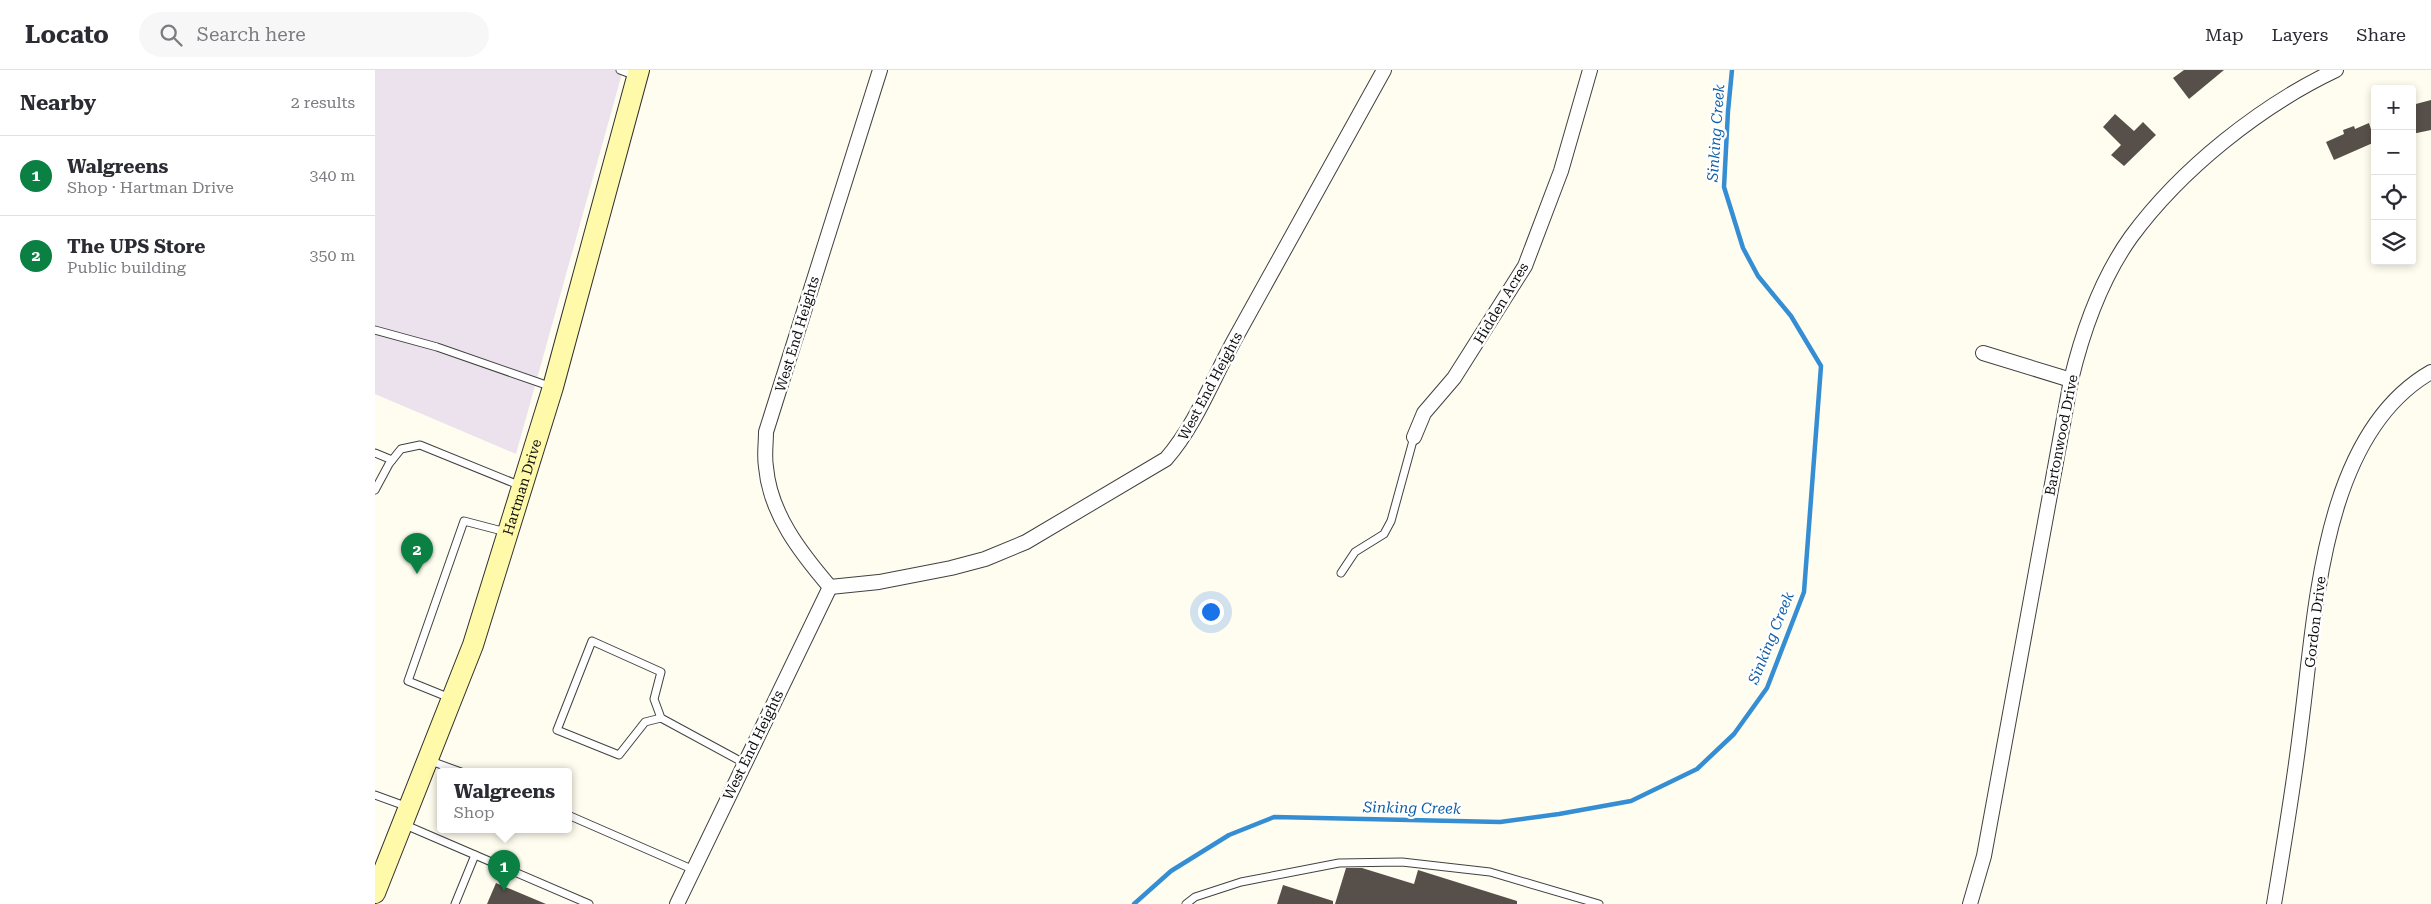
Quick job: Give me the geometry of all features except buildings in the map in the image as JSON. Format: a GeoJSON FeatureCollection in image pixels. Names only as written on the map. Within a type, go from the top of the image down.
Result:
{"type":"FeatureCollection","features":[{"type":"Feature","properties":{"kind":"main road","name":"Hartman Drive"},"geometry":{"type":"LineString","coordinates":[[375,893],[473,644],[523,487],[553,387],[632,72]]}},
{"type":"Feature","properties":{"kind":"street","name":"West End Heights"},"geometry":{"type":"LineString","coordinates":[[830,587],[810,564],[784,525],[771,492],[765,467],[766,432],[879,70]]}},
{"type":"Feature","properties":{"kind":"street","name":"West End Heights"},"geometry":{"type":"LineString","coordinates":[[830,587],[879,582],[951,568],[985,559],[1027,542],[1166,459],[1183,439],[1200,410],[1224,360],[1384,70]]}},
{"type":"Feature","properties":{"kind":"street","name":"Hidden Acres"},"geometry":{"type":"LineString","coordinates":[[1414,437],[1424,413],[1453,378],[1525,266],[1561,171],[1590,70]]}},
{"type":"Feature","properties":{"kind":"street","name":"Bartonwood Drive"},"geometry":{"type":"LineString","coordinates":[[1970,904],[1985,856],[2071,380],[2079,346],[2112,268],[2131,237],[2167,194],[2203,160],[2244,127],[2307,84],[2336,70]]}},
{"type":"Feature","properties":{"kind":"street"},"geometry":{"type":"LineString","coordinates":[[1983,353],[2071,380]]}},
{"type":"Feature","properties":{"kind":"street","name":"Gordon Drive"},"geometry":{"type":"LineString","coordinates":[[2274,904],[2293,789],[2322,561],[2336,510],[2359,447],[2403,393],[2431,372]]}},
{"type":"Feature","properties":{"kind":"street","name":"West End Heights"},"geometry":{"type":"LineString","coordinates":[[677,904],[830,587]]}},
{"type":"Feature","properties":{"kind":"lane"},"geometry":{"type":"LineString","coordinates":[[375,330],[437,347],[553,387]]}},
{"type":"Feature","properties":{"kind":"lane"},"geometry":{"type":"LineString","coordinates":[[1341,573],[1355,552],[1384,534],[1391,521],[1414,437]]}},
{"type":"Feature","properties":{"kind":"lane"},"geometry":{"type":"LineString","coordinates":[[375,490],[392,460],[401,449],[420,445],[523,487]]}},
{"type":"Feature","properties":{"kind":"lane"},"geometry":{"type":"LineString","coordinates":[[375,453],[392,460]]}},
{"type":"Feature","properties":{"kind":"lane"},"geometry":{"type":"LineString","coordinates":[[452,699],[408,681],[464,521],[508,533]]}},
{"type":"Feature","properties":{"kind":"lane"},"geometry":{"type":"LineString","coordinates":[[661,718],[645,722],[619,755],[557,730],[592,641],[661,672],[654,699],[661,718],[745,763]]}},
{"type":"Feature","properties":{"kind":"lane"},"geometry":{"type":"LineString","coordinates":[[427,760],[450,768]]}},
{"type":"Feature","properties":{"kind":"lane"},"geometry":{"type":"LineString","coordinates":[[375,796],[437,833]]}},
{"type":"Feature","properties":{"kind":"lane"},"geometry":{"type":"LineString","coordinates":[[572,816],[694,870]]}},
{"type":"Feature","properties":{"kind":"lane"},"geometry":{"type":"LineString","coordinates":[[437,833],[475,854],[589,904]]}},
{"type":"Feature","properties":{"kind":"lane"},"geometry":{"type":"LineString","coordinates":[[455,904],[475,854]]}},
{"type":"Feature","properties":{"kind":"lane"},"geometry":{"type":"LineString","coordinates":[[1186,904],[1195,897],[1241,882],[1339,863],[1402,862],[1490,872],[1599,904]]}},
{"type":"Feature","properties":{"kind":"shaded area"},"geometry":{"type":"Polygon","coordinates":[[[375,70],[623,70],[516,454],[375,394],[375,70]]]}},
{"type":"Feature","properties":{"kind":"waterway","name":"Sinking Creek"},"geometry":{"type":"LineString","coordinates":[[1134,904],[1171,871],[1229,835],[1274,817],[1500,822],[1631,801],[1697,769],[1734,734],[1767,688],[1804,592],[1821,366],[1791,316],[1758,276],[1743,248],[1724,187],[1732,70]]}},
{"type":"Feature","properties":{"kind":"place","name":"The UPS Store"},"geometry":{"type":"Point","coordinates":[417,574]}},
{"type":"Feature","properties":{"kind":"place","name":"Walgreens"},"geometry":{"type":"Point","coordinates":[504,891]}}]}
